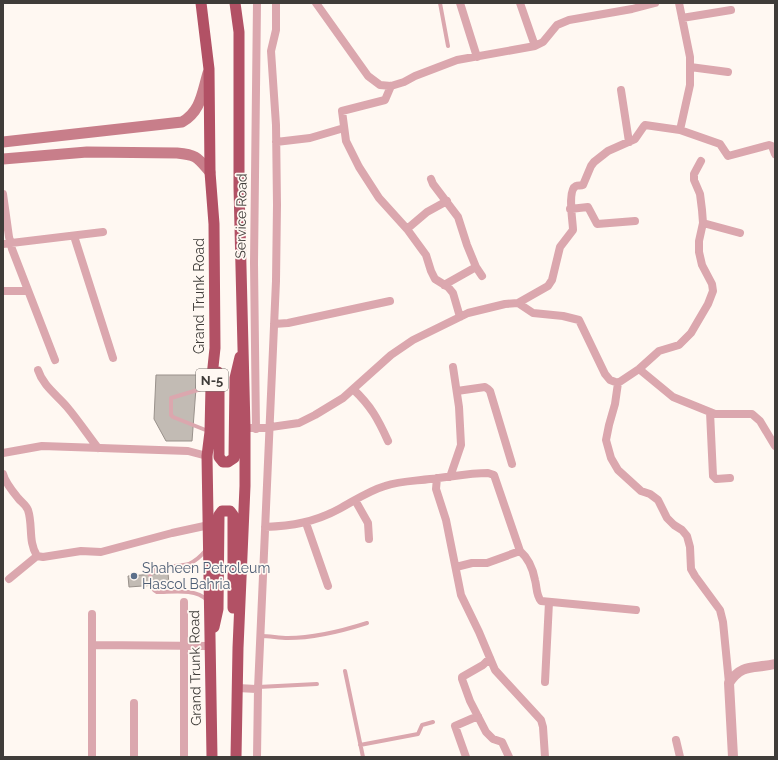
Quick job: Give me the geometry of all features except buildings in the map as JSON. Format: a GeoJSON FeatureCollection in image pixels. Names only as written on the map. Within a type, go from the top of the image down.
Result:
{"type":"FeatureCollection","features":[{"type":"Feature","properties":{"kind":"highway","name":"Grand Trunk Road"},"geometry":{"type":"LineString","coordinates":[[200,3],[209,69],[210,172],[214,224],[214,348],[208,456],[212,757]]}},
{"type":"Feature","properties":{"kind":"highway","name":"N-5"},"geometry":{"type":"LineString","coordinates":[[235,3],[238,32],[239,187],[243,344],[250,428],[245,486],[238,648],[236,757]]}},
{"type":"Feature","properties":{"kind":"highway"},"geometry":{"type":"LineString","coordinates":[[214,348],[219,382],[219,457],[223,462],[228,462],[234,458],[234,378],[243,344]]}},
{"type":"Feature","properties":{"kind":"highway"},"geometry":{"type":"LineString","coordinates":[[210,644],[218,609],[219,515],[222,511],[227,510],[233,515],[233,609],[238,648]]}},
{"type":"Feature","properties":{"kind":"main road"},"geometry":{"type":"LineString","coordinates":[[3,142],[182,122],[194,113],[198,106],[209,69]]}},
{"type":"Feature","properties":{"kind":"main road"},"geometry":{"type":"LineString","coordinates":[[3,158],[87,152],[177,153],[191,154],[210,172]]}},
{"type":"Feature","properties":{"kind":"street","name":"Service Road"},"geometry":{"type":"LineString","coordinates":[[250,428],[254,263],[257,3]]}},
{"type":"Feature","properties":{"kind":"street"},"geometry":{"type":"LineString","coordinates":[[257,757],[258,688],[277,228],[276,142],[272,51],[276,30],[276,3]]}},
{"type":"Feature","properties":{"kind":"street"},"geometry":{"type":"LineString","coordinates":[[316,3],[368,76],[380,85],[391,86],[457,60],[535,46],[543,42],[557,25],[569,20],[632,9],[656,3]]}},
{"type":"Feature","properties":{"kind":"street"},"geometry":{"type":"LineString","coordinates":[[460,3],[477,57]]}},
{"type":"Feature","properties":{"kind":"street"},"geometry":{"type":"LineString","coordinates":[[520,3],[535,46]]}},
{"type":"Feature","properties":{"kind":"street"},"geometry":{"type":"LineString","coordinates":[[679,3],[690,57],[690,85],[680,130]]}},
{"type":"Feature","properties":{"kind":"street"},"geometry":{"type":"LineString","coordinates":[[682,18],[731,10]]}},
{"type":"Feature","properties":{"kind":"street"},"geometry":{"type":"LineString","coordinates":[[690,67],[728,72]]}},
{"type":"Feature","properties":{"kind":"street"},"geometry":{"type":"LineString","coordinates":[[391,86],[385,100],[342,111],[346,141],[363,173],[379,198],[408,229],[426,255],[431,271],[436,279],[448,287],[453,294],[460,317]]}},
{"type":"Feature","properties":{"kind":"street"},"geometry":{"type":"LineString","coordinates":[[621,90],[629,142]]}},
{"type":"Feature","properties":{"kind":"street"},"geometry":{"type":"LineString","coordinates":[[250,428],[269,428],[299,423],[343,398],[391,355],[413,340],[468,313],[505,304],[518,303],[548,286],[552,280],[560,247],[573,230],[570,209],[574,188],[582,185],[594,162],[608,151],[635,139],[642,127],[646,125],[680,130],[720,144],[728,156],[770,145],[772,146],[775,154]]}},
{"type":"Feature","properties":{"kind":"street"},"geometry":{"type":"LineString","coordinates":[[276,142],[310,138],[344,128]]}},
{"type":"Feature","properties":{"kind":"street"},"geometry":{"type":"LineString","coordinates":[[701,161],[694,174],[694,180],[700,194],[703,224],[699,241],[699,252],[702,265],[712,284],[712,292],[708,304],[691,333],[679,345],[659,351],[639,369],[618,383],[615,404],[606,440],[611,458],[618,470],[641,491],[650,494],[658,500],[667,518],[674,526],[682,530],[688,536],[691,568],[695,576],[720,610],[723,622],[729,683],[733,757]]}},
{"type":"Feature","properties":{"kind":"street"},"geometry":{"type":"LineString","coordinates":[[431,179],[433,184],[458,217],[467,245],[476,267],[482,276]]}},
{"type":"Feature","properties":{"kind":"street"},"geometry":{"type":"LineString","coordinates":[[3,194],[7,243],[28,291],[55,360]]}},
{"type":"Feature","properties":{"kind":"street"},"geometry":{"type":"LineString","coordinates":[[408,229],[427,212],[447,201]]}},
{"type":"Feature","properties":{"kind":"street"},"geometry":{"type":"LineString","coordinates":[[570,209],[588,207],[597,224],[635,221]]}},
{"type":"Feature","properties":{"kind":"street"},"geometry":{"type":"LineString","coordinates":[[703,224],[740,233]]}},
{"type":"Feature","properties":{"kind":"street"},"geometry":{"type":"LineString","coordinates":[[7,243],[103,232]]}},
{"type":"Feature","properties":{"kind":"street"},"geometry":{"type":"LineString","coordinates":[[74,236],[113,358]]}},
{"type":"Feature","properties":{"kind":"street"},"geometry":{"type":"LineString","coordinates":[[444,285],[476,267]]}},
{"type":"Feature","properties":{"kind":"street"},"geometry":{"type":"LineString","coordinates":[[3,291],[28,291]]}},
{"type":"Feature","properties":{"kind":"street"},"geometry":{"type":"LineString","coordinates":[[274,324],[288,323],[390,301]]}},
{"type":"Feature","properties":{"kind":"street"},"geometry":{"type":"LineString","coordinates":[[518,303],[533,313],[563,316],[579,320],[605,374],[610,380],[618,383]]}},
{"type":"Feature","properties":{"kind":"street"},"geometry":{"type":"LineString","coordinates":[[450,477],[461,445],[459,407],[453,367]]}},
{"type":"Feature","properties":{"kind":"street"},"geometry":{"type":"LineString","coordinates":[[639,369],[673,397],[715,414],[752,414],[760,421],[775,446]]}},
{"type":"Feature","properties":{"kind":"street"},"geometry":{"type":"LineString","coordinates":[[38,370],[46,386],[56,394],[68,408],[98,448]]}},
{"type":"Feature","properties":{"kind":"street"},"geometry":{"type":"LineString","coordinates":[[457,391],[488,388],[512,464]]}},
{"type":"Feature","properties":{"kind":"street"},"geometry":{"type":"LineString","coordinates":[[353,389],[374,412],[388,441]]}},
{"type":"Feature","properties":{"kind":"street"},"geometry":{"type":"LineString","coordinates":[[710,412],[713,476],[716,479],[730,478]]}},
{"type":"Feature","properties":{"kind":"street"},"geometry":{"type":"LineString","coordinates":[[3,453],[42,446],[188,451],[208,456]]}},
{"type":"Feature","properties":{"kind":"street"},"geometry":{"type":"LineString","coordinates":[[265,527],[286,527],[306,523],[338,510],[384,486],[400,482],[488,473],[494,475],[520,551],[526,556],[531,566],[535,578],[538,597],[541,601],[636,610]]}},
{"type":"Feature","properties":{"kind":"street"},"geometry":{"type":"LineString","coordinates":[[3,474],[18,499],[25,505],[28,511],[31,540],[34,552],[37,556],[43,557],[87,551],[101,552],[208,525]]}},
{"type":"Feature","properties":{"kind":"street"},"geometry":{"type":"LineString","coordinates":[[437,478],[436,489],[446,520],[461,595],[495,670],[541,720],[543,727],[544,757]]}},
{"type":"Feature","properties":{"kind":"street"},"geometry":{"type":"LineString","coordinates":[[355,500],[368,523],[369,539]]}},
{"type":"Feature","properties":{"kind":"street"},"geometry":{"type":"LineString","coordinates":[[306,523],[328,586]]}},
{"type":"Feature","properties":{"kind":"street"},"geometry":{"type":"LineString","coordinates":[[456,567],[472,563],[487,563],[520,551]]}},
{"type":"Feature","properties":{"kind":"street"},"geometry":{"type":"LineString","coordinates":[[9,579],[37,556]]}},
{"type":"Feature","properties":{"kind":"street"},"geometry":{"type":"LineString","coordinates":[[184,602],[184,757]]}},
{"type":"Feature","properties":{"kind":"street"},"geometry":{"type":"LineString","coordinates":[[545,682],[549,602]]}},
{"type":"Feature","properties":{"kind":"street"},"geometry":{"type":"LineString","coordinates":[[92,614],[92,757]]}},
{"type":"Feature","properties":{"kind":"street"},"geometry":{"type":"LineString","coordinates":[[92,645],[184,646],[210,644]]}},
{"type":"Feature","properties":{"kind":"street"},"geometry":{"type":"LineString","coordinates":[[490,658],[483,665],[462,677],[470,701],[488,735],[502,742],[509,757]]}},
{"type":"Feature","properties":{"kind":"street"},"geometry":{"type":"LineString","coordinates":[[729,683],[735,674],[743,669],[775,664]]}},
{"type":"Feature","properties":{"kind":"street"},"geometry":{"type":"LineString","coordinates":[[238,688],[258,688]]}},
{"type":"Feature","properties":{"kind":"street"},"geometry":{"type":"LineString","coordinates":[[134,703],[134,757]]}},
{"type":"Feature","properties":{"kind":"street"},"geometry":{"type":"LineString","coordinates":[[466,757],[455,726],[478,716]]}},
{"type":"Feature","properties":{"kind":"street"},"geometry":{"type":"LineString","coordinates":[[676,740],[680,757]]}},
{"type":"Feature","properties":{"kind":"lane"},"geometry":{"type":"LineString","coordinates":[[440,3],[448,46]]}},
{"type":"Feature","properties":{"kind":"lane"},"geometry":{"type":"LineString","coordinates":[[210,432],[173,417],[171,415],[171,398],[211,386]]}},
{"type":"Feature","properties":{"kind":"lane"},"geometry":{"type":"LineString","coordinates":[[150,574],[155,570],[189,564],[201,556],[209,548]]}},
{"type":"Feature","properties":{"kind":"lane"},"geometry":{"type":"LineString","coordinates":[[151,586],[157,592],[189,592],[202,595],[210,603]]}},
{"type":"Feature","properties":{"kind":"lane"},"geometry":{"type":"LineString","coordinates":[[260,636],[288,638],[311,636],[367,623]]}},
{"type":"Feature","properties":{"kind":"lane"},"geometry":{"type":"LineString","coordinates":[[345,671],[363,757]]}},
{"type":"Feature","properties":{"kind":"lane"},"geometry":{"type":"LineString","coordinates":[[258,688],[317,684]]}},
{"type":"Feature","properties":{"kind":"lane"},"geometry":{"type":"LineString","coordinates":[[360,745],[418,734],[422,725],[433,722]]}},
{"type":"Feature","properties":{"kind":"place","name":"Shaheen Petroleum Hascol Bahria"},"geometry":{"type":"Point","coordinates":[134,576]}}]}
